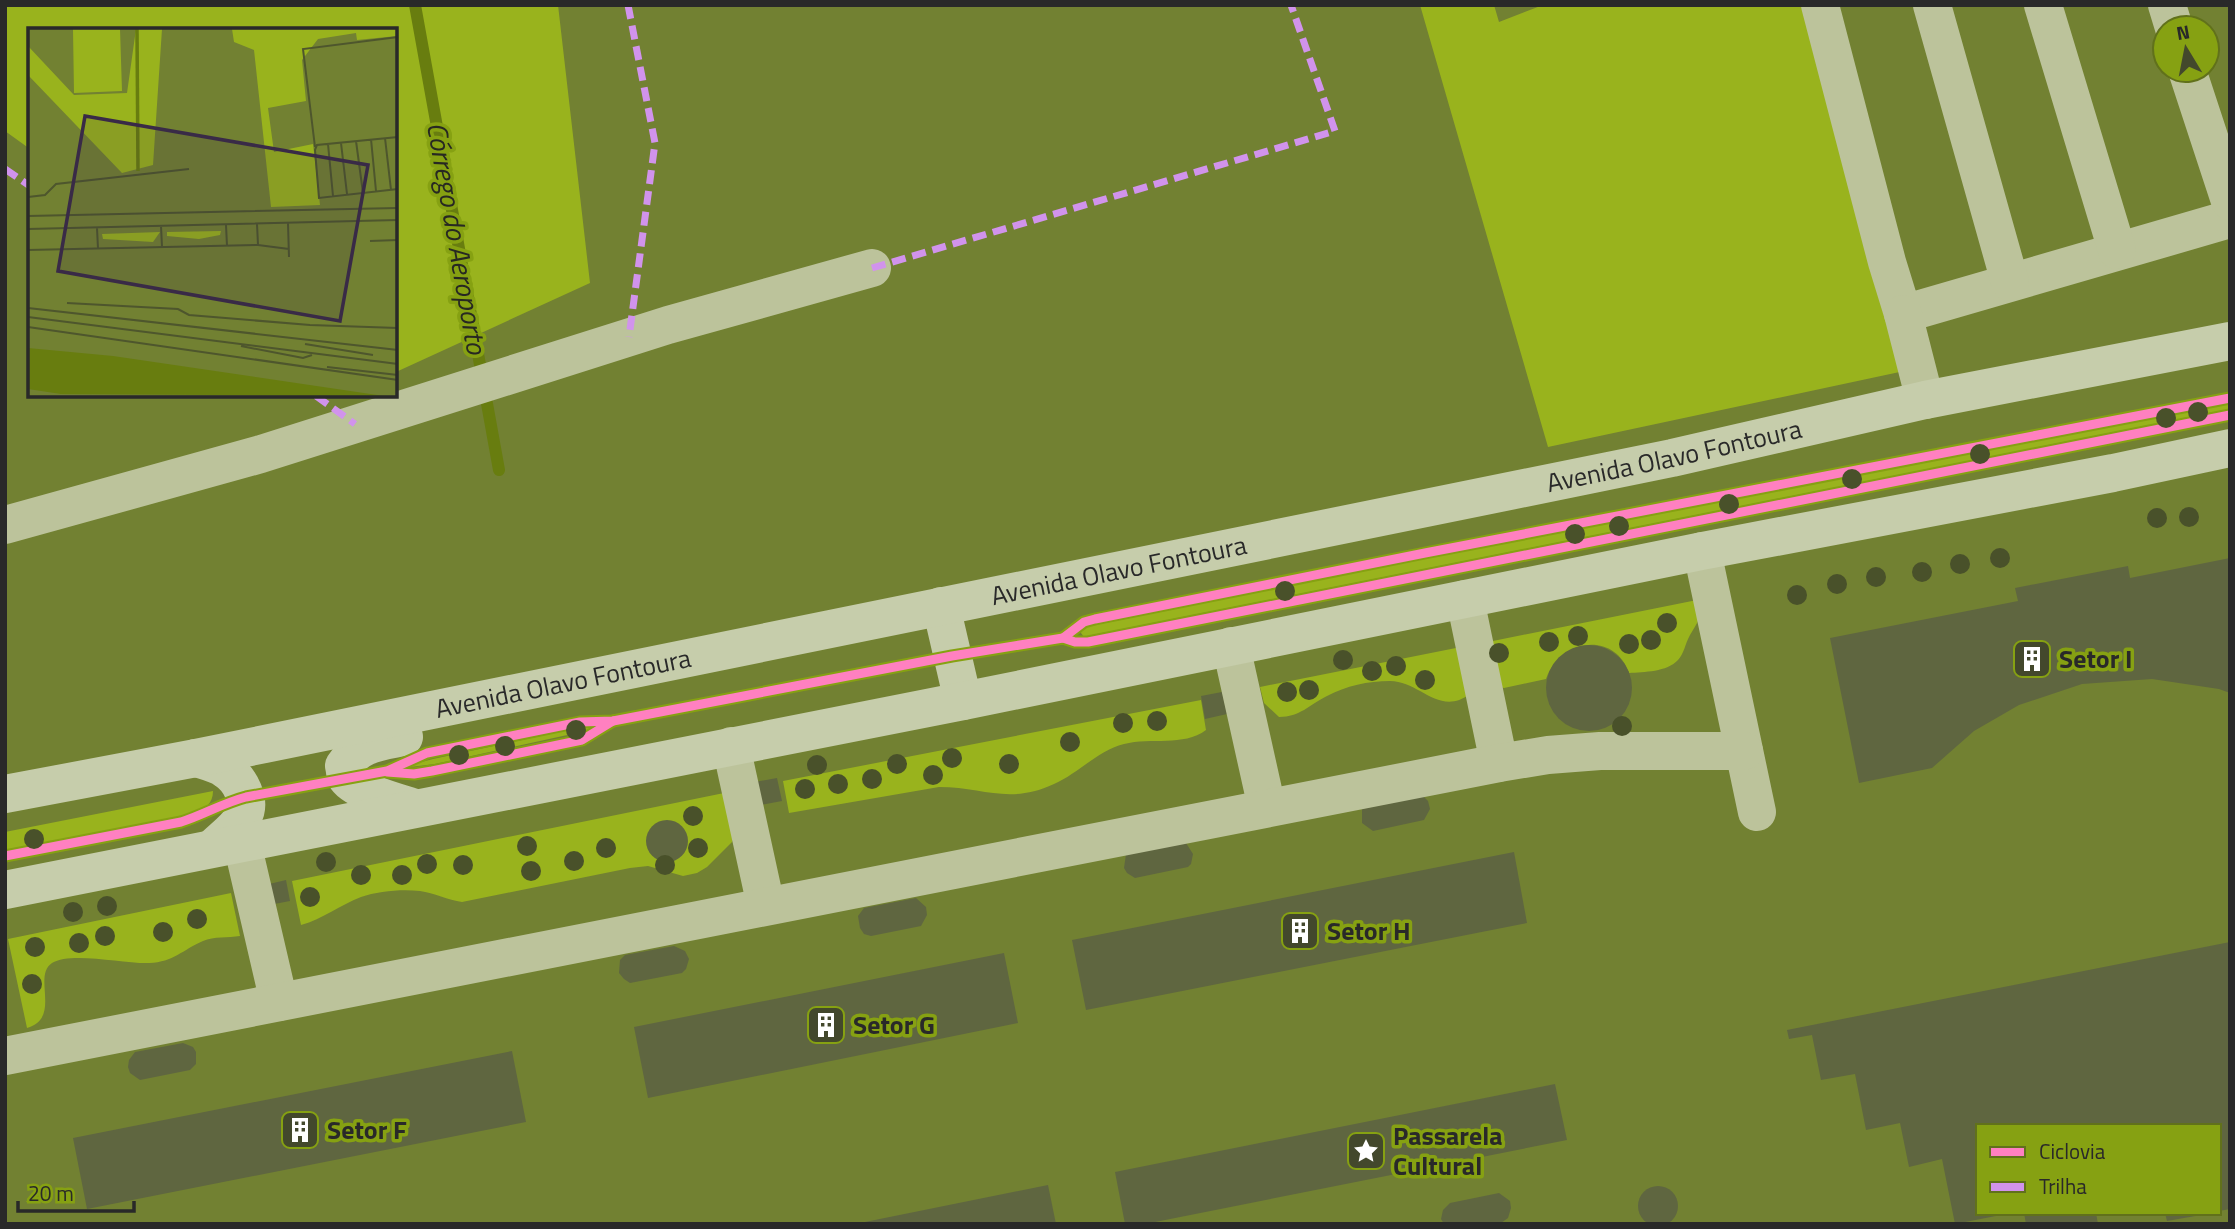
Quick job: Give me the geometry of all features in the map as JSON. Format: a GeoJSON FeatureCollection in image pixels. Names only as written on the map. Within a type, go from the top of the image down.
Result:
{"type":"FeatureCollection","features":[{"type":"Feature","properties":{"kind":"main road","name":"Avenida Olavo Fontoura"},"geometry":{"type":"LineString","coordinates":[[5,794],[196,758],[1672,458],[1925,400],[2230,341]]}},
{"type":"Feature","properties":{"kind":"main road"},"geometry":{"type":"LineString","coordinates":[[5,890],[2230,448]]}},
{"type":"Feature","properties":{"kind":"main road"},"geometry":{"type":"LineString","coordinates":[[941,606],[963,701]]}},
{"type":"Feature","properties":{"kind":"main road"},"geometry":{"type":"LineString","coordinates":[[416,809],[351,783],[346,778],[344,766],[350,756],[365,745],[723,675],[822,642],[844,625]]}},
{"type":"Feature","properties":{"kind":"main road"},"geometry":{"type":"LineString","coordinates":[[196,758],[226,769],[236,779],[246,797],[247,810],[228,846]]}},
{"type":"Feature","properties":{"kind":"lane"},"geometry":{"type":"LineString","coordinates":[[1820,5],[1925,400]]}},
{"type":"Feature","properties":{"kind":"lane"},"geometry":{"type":"LineString","coordinates":[[1932,5],[2010,282]]}},
{"type":"Feature","properties":{"kind":"lane"},"geometry":{"type":"LineString","coordinates":[[2043,5],[2117,250]]}},
{"type":"Feature","properties":{"kind":"lane"},"geometry":{"type":"LineString","coordinates":[[2192,84],[2230,201]]}},
{"type":"Feature","properties":{"kind":"lane"},"geometry":{"type":"LineString","coordinates":[[1903,314],[2230,219]]}},
{"type":"Feature","properties":{"kind":"lane"},"geometry":{"type":"LineString","coordinates":[[5,526],[261,454],[668,325],[872,268]]}},
{"type":"Feature","properties":{"kind":"lane"},"geometry":{"type":"LineString","coordinates":[[1702,551],[1757,812]]}},
{"type":"Feature","properties":{"kind":"lane"},"geometry":{"type":"LineString","coordinates":[[1465,599],[1499,763]]}},
{"type":"Feature","properties":{"kind":"lane"},"geometry":{"type":"LineString","coordinates":[[1231,646],[1267,808]]}},
{"type":"Feature","properties":{"kind":"lane"},"geometry":{"type":"LineString","coordinates":[[731,746],[766,906]]}},
{"type":"Feature","properties":{"kind":"lane"},"geometry":{"type":"LineString","coordinates":[[5,1056],[1499,763],[1548,755],[1600,751],[1744,751]]}},
{"type":"Feature","properties":{"kind":"lane"},"geometry":{"type":"LineString","coordinates":[[228,846],[279,1003]]}},
{"type":"Feature","properties":{"kind":"green space"},"geometry":{"type":"Polygon","coordinates":[[[5,5],[558,5],[590,283],[397,372],[397,28],[28,28],[28,148],[5,131],[5,5]]]}},
{"type":"Feature","properties":{"kind":"green space"},"geometry":{"type":"Polygon","coordinates":[[[1420,5],[1494,5],[1499,22],[1543,5],[1813,5],[1923,367],[1548,447],[1420,5]]]}},
{"type":"Feature","properties":{"kind":"green space"},"geometry":{"type":"Polygon","coordinates":[[[2230,402],[2230,409],[1084,637],[1081,633],[1085,627],[1426,558],[2230,402]]]}},
{"type":"Feature","properties":{"kind":"green space"},"geometry":{"type":"Polygon","coordinates":[[[1702,599],[1699,618],[1682,655],[1668,667],[1629,673],[1612,650],[1588,645],[1563,655],[1553,665],[1546,679],[1504,688],[1496,686],[1483,643],[1702,599]]]}},
{"type":"Feature","properties":{"kind":"green space"},"geometry":{"type":"Polygon","coordinates":[[[1466,646],[1470,694],[1449,702],[1401,683],[1374,682],[1342,689],[1299,713],[1279,717],[1264,703],[1260,687],[1466,646]]]}},
{"type":"Feature","properties":{"kind":"green space"},"geometry":{"type":"Polygon","coordinates":[[[1201,700],[1206,730],[1197,735],[1114,747],[1063,779],[1038,790],[1009,794],[939,787],[789,813],[783,781],[1201,700]]]}},
{"type":"Feature","properties":{"kind":"green space"},"geometry":{"type":"Polygon","coordinates":[[[592,725],[593,727],[581,732],[410,767],[433,759],[592,725]]]}},
{"type":"Feature","properties":{"kind":"green space"},"geometry":{"type":"Polygon","coordinates":[[[213,791],[210,802],[194,814],[5,851],[5,832],[213,791]]]}},
{"type":"Feature","properties":{"kind":"green space"},"geometry":{"type":"Polygon","coordinates":[[[729,792],[735,831],[732,842],[707,867],[697,873],[683,876],[648,866],[630,868],[462,902],[420,891],[382,892],[361,897],[301,925],[292,881],[729,792]]]}},
{"type":"Feature","properties":{"kind":"green space"},"geometry":{"type":"Polygon","coordinates":[[[231,893],[240,936],[207,939],[172,958],[158,962],[72,958],[52,963],[45,977],[43,1015],[37,1023],[27,1028],[8,939],[231,893]]]}},
{"type":"Feature","properties":{"kind":"building","name":"Setor I"},"geometry":{"type":"Polygon","coordinates":[[[2230,558],[2230,693],[2152,679],[2082,684],[2019,705],[1974,731],[1932,768],[1859,783],[1830,638],[2018,601],[2015,588],[2128,566],[2130,578],[2230,558]]]}},
{"type":"Feature","properties":{"kind":"building"},"geometry":{"type":"Polygon","coordinates":[[[1589,645],[1613,652],[1625,664],[1632,688],[1625,712],[1613,724],[1589,731],[1565,724],[1553,712],[1546,688],[1553,664],[1565,652],[1589,645]]]}},
{"type":"Feature","properties":{"kind":"building"},"geometry":{"type":"Polygon","coordinates":[[[1222,692],[1227,714],[1205,719],[1201,696],[1222,692]]]}},
{"type":"Feature","properties":{"kind":"building"},"geometry":{"type":"Polygon","coordinates":[[[777,778],[782,801],[760,805],[755,782],[777,778]]]}},
{"type":"Feature","properties":{"kind":"building"},"geometry":{"type":"Polygon","coordinates":[[[1423,796],[1430,809],[1424,820],[1373,831],[1362,823],[1362,809],[1423,796]]]}},
{"type":"Feature","properties":{"kind":"building"},"geometry":{"type":"Polygon","coordinates":[[[667,820],[682,826],[688,841],[682,856],[667,862],[652,856],[646,841],[652,826],[667,820]]]}},
{"type":"Feature","properties":{"kind":"building"},"geometry":{"type":"Polygon","coordinates":[[[1186,843],[1193,854],[1188,867],[1135,878],[1124,868],[1126,854],[1186,843]]]}},
{"type":"Feature","properties":{"kind":"building","name":"Setor H"},"geometry":{"type":"Polygon","coordinates":[[[1514,852],[1527,923],[1086,1010],[1072,940],[1514,852]]]}},
{"type":"Feature","properties":{"kind":"building"},"geometry":{"type":"Polygon","coordinates":[[[286,880],[290,901],[269,905],[265,885],[286,880]]]}},
{"type":"Feature","properties":{"kind":"building"},"geometry":{"type":"Polygon","coordinates":[[[916,898],[926,907],[927,915],[921,926],[871,936],[864,934],[860,928],[858,916],[864,908],[916,898]]]}},
{"type":"Feature","properties":{"kind":"building"},"geometry":{"type":"Polygon","coordinates":[[[2230,942],[2230,1209],[2221,1211],[2221,1124],[1976,1124],[1976,1215],[2001,1215],[1955,1224],[1942,1159],[1909,1167],[1900,1123],[1866,1130],[1855,1074],[1821,1080],[1812,1035],[1789,1039],[1787,1030],[2230,942]]]}},
{"type":"Feature","properties":{"kind":"building"},"geometry":{"type":"Polygon","coordinates":[[[674,946],[685,951],[689,959],[682,973],[630,983],[619,973],[620,960],[625,955],[674,946]]]}},
{"type":"Feature","properties":{"kind":"building","name":"Setor G"},"geometry":{"type":"Polygon","coordinates":[[[1004,953],[1018,1023],[648,1098],[634,1027],[1004,953]]]}},
{"type":"Feature","properties":{"kind":"building"},"geometry":{"type":"Polygon","coordinates":[[[183,1043],[193,1047],[196,1052],[196,1064],[190,1070],[140,1080],[130,1073],[129,1060],[135,1052],[183,1043]]]}},
{"type":"Feature","properties":{"kind":"building","name":"Setor F"},"geometry":{"type":"Polygon","coordinates":[[[512,1051],[526,1122],[87,1209],[73,1138],[512,1051]]]}},
{"type":"Feature","properties":{"kind":"building"},"geometry":{"type":"Polygon","coordinates":[[[1555,1084],[1567,1140],[1145,1224],[1125,1224],[1115,1172],[1555,1084]]]}},
{"type":"Feature","properties":{"kind":"building"},"geometry":{"type":"Polygon","coordinates":[[[1048,1185],[1056,1224],[860,1224],[860,1223],[1048,1185]]]}},
{"type":"Feature","properties":{"kind":"building"},"geometry":{"type":"Polygon","coordinates":[[[1658,1186],[1666,1187],[1672,1192],[1677,1198],[1677,1214],[1672,1220],[1666,1225],[1658,1226],[1650,1225],[1644,1220],[1639,1214],[1638,1206],[1639,1198],[1644,1192],[1650,1187],[1658,1186]]]}},
{"type":"Feature","properties":{"kind":"building"},"geometry":{"type":"Polygon","coordinates":[[[1499,1193],[1510,1201],[1511,1208],[1508,1218],[1501,1223],[1444,1224],[1441,1219],[1443,1210],[1450,1203],[1499,1193]]]}},
{"type":"Feature","properties":{"kind":"building"},"geometry":{"type":"Polygon","coordinates":[[[2024,1215],[2096,1215],[2098,1224],[2026,1224],[2024,1215]]]}},
{"type":"Feature","properties":{"kind":"building"},"geometry":{"type":"Polygon","coordinates":[[[2166,1215],[2201,1215],[2167,1221],[2166,1215]]]}},
{"type":"Feature","properties":{"kind":"waterway","name":"Córrego do Aeroporto"},"geometry":{"type":"LineString","coordinates":[[415,5],[499,470]]}},
{"type":"Feature","properties":{"kind":"marked path"},"geometry":{"type":"LineString","coordinates":[[628,5],[655,143],[629,337]]}},
{"type":"Feature","properties":{"kind":"marked path"},"geometry":{"type":"LineString","coordinates":[[872,268],[1335,131],[1291,5]]}},
{"type":"Feature","properties":{"kind":"marked path"},"geometry":{"type":"LineString","coordinates":[[5,169],[28,185]]}},
{"type":"Feature","properties":{"kind":"marked path"},"geometry":{"type":"LineString","coordinates":[[317,397],[355,424]]}},
{"type":"Feature","properties":{"kind":"cycle path"},"geometry":{"type":"LineString","coordinates":[[1063,638],[1084,622],[1095,619],[2230,398]]}},
{"type":"Feature","properties":{"kind":"cycle path"},"geometry":{"type":"LineString","coordinates":[[5,856],[181,822],[246,797],[387,771],[427,753],[580,722],[613,721],[952,656],[1063,638],[1088,642],[2230,415]]}},
{"type":"Feature","properties":{"kind":"cycle path"},"geometry":{"type":"LineString","coordinates":[[387,772],[414,774],[582,740],[613,721]]}},
{"type":"Feature","properties":{"kind":"place","name":"Setor I"},"geometry":{"type":"Point","coordinates":[2032,659]}},
{"type":"Feature","properties":{"kind":"place","name":"Setor H"},"geometry":{"type":"Point","coordinates":[1300,931]}},
{"type":"Feature","properties":{"kind":"place","name":"Setor G"},"geometry":{"type":"Point","coordinates":[826,1025]}},
{"type":"Feature","properties":{"kind":"place","name":"Setor F"},"geometry":{"type":"Point","coordinates":[300,1130]}},
{"type":"Feature","properties":{"kind":"place","name":"Passarela Cultural"},"geometry":{"type":"Point","coordinates":[1366,1151]}}]}
